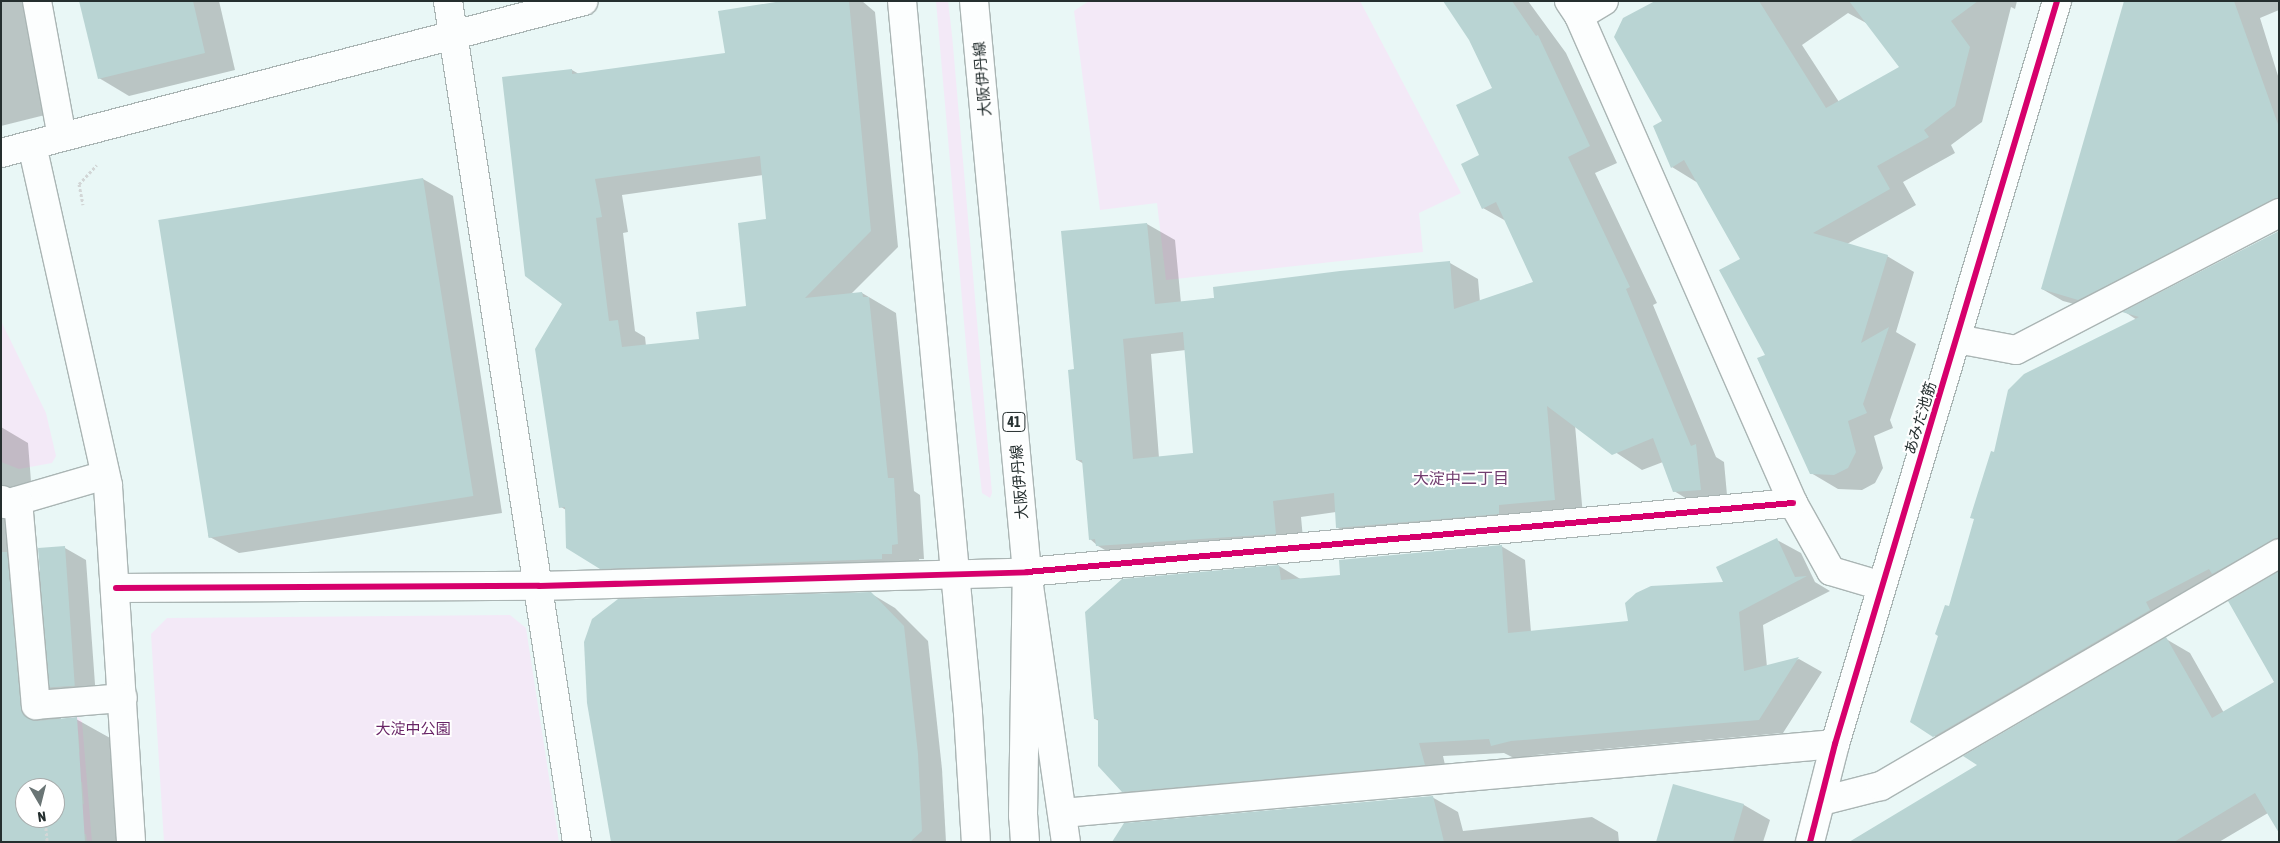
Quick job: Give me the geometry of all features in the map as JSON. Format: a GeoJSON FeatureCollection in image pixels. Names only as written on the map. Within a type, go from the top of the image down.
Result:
{"type":"FeatureCollection","features":[{"type":"Feature","properties":{"kind":"main road"},"geometry":{"type":"LineString","coordinates":[[38,1],[62,137]]}},
{"type":"Feature","properties":{"kind":"main road"},"geometry":{"type":"LineString","coordinates":[[448,1],[455,35],[577,842]]}},
{"type":"Feature","properties":{"kind":"main road"},"geometry":{"type":"LineString","coordinates":[[1,153],[584,1]]}},
{"type":"Feature","properties":{"kind":"main road"},"geometry":{"type":"LineString","coordinates":[[902,1],[955,575],[976,842]]}},
{"type":"Feature","properties":{"kind":"main road","name":"大阪伊丹線"},"geometry":{"type":"LineString","coordinates":[[974,1],[1028,572],[1066,842]]}},
{"type":"Feature","properties":{"kind":"main road"},"geometry":{"type":"LineString","coordinates":[[1604,1],[1574,8],[1793,503],[1831,571],[1882,586]]}},
{"type":"Feature","properties":{"kind":"main road","name":"あみだ池筋"},"geometry":{"type":"LineString","coordinates":[[1810,842],[1835,744],[2057,1]]}},
{"type":"Feature","properties":{"kind":"main road"},"geometry":{"type":"LineString","coordinates":[[32,145],[106,476],[116,588],[131,842]]}},
{"type":"Feature","properties":{"kind":"main road"},"geometry":{"type":"LineString","coordinates":[[1957,339],[2016,350],[2279,213]]}},
{"type":"Feature","properties":{"kind":"main road"},"geometry":{"type":"LineString","coordinates":[[106,476],[10,500],[36,705],[123,698]]}},
{"type":"Feature","properties":{"kind":"main road"},"geometry":{"type":"LineString","coordinates":[[116,588],[539,586],[1028,572],[1793,503]]}},
{"type":"Feature","properties":{"kind":"main road"},"geometry":{"type":"LineString","coordinates":[[1822,800],[1881,786],[2279,553]]}},
{"type":"Feature","properties":{"kind":"main road"},"geometry":{"type":"LineString","coordinates":[[1026,842],[1023,816],[1028,572]]}},
{"type":"Feature","properties":{"kind":"main road"},"geometry":{"type":"LineString","coordinates":[[1063,813],[1835,744]]}},
{"type":"Feature","properties":{"kind":"path"},"geometry":{"type":"LineString","coordinates":[[73,185],[80,184],[96,166],[104,163]]}},
{"type":"Feature","properties":{"kind":"path"},"geometry":{"type":"LineString","coordinates":[[46,828],[47,842]]}},
{"type":"Feature","properties":{"kind":"green space"},"geometry":{"type":"Polygon","coordinates":[[[936,1],[948,1],[952,35],[992,493],[990,498],[982,493],[968,368],[936,1]]]}},
{"type":"Feature","properties":{"kind":"green space"},"geometry":{"type":"Polygon","coordinates":[[[1089,1],[1360,1],[1461,193],[1419,213],[1423,252],[1166,280],[1157,203],[1100,210],[1074,11],[1089,1]]]}},
{"type":"Feature","properties":{"kind":"green space"},"geometry":{"type":"Polygon","coordinates":[[[1,321],[46,413],[56,456],[52,463],[19,469],[1,462],[1,321]]]}},
{"type":"Feature","properties":{"kind":"green space","name":"大淀中公園"},"geometry":{"type":"Polygon","coordinates":[[[510,615],[526,628],[559,842],[164,842],[151,634],[167,618],[510,615]]]}},
{"type":"Feature","properties":{"kind":"green space"},"geometry":{"type":"Polygon","coordinates":[[[71,717],[78,717],[82,721],[92,842],[87,842],[86,834],[66,836],[65,806],[84,804],[82,782],[65,784],[65,778],[61,778],[59,753],[80,752],[78,731],[60,732],[71,717]]]}},
{"type":"Feature","properties":{"kind":"building"},"geometry":{"type":"Polygon","coordinates":[[[79,1],[193,1],[205,53],[98,79],[79,1]]]}},
{"type":"Feature","properties":{"kind":"building"},"geometry":{"type":"Polygon","coordinates":[[[782,1],[849,1],[871,231],[805,298],[862,292],[863,297],[869,297],[888,478],[894,478],[898,544],[892,545],[892,554],[882,554],[882,559],[600,569],[566,548],[565,507],[559,508],[535,349],[562,304],[525,276],[502,77],[572,69],[572,74],[725,53],[718,11],[782,1]],[[760,156],[595,179],[602,217],[596,218],[609,321],[618,320],[622,347],[699,339],[696,312],[746,306],[738,223],[766,219],[760,156]]]}},
{"type":"Feature","properties":{"kind":"building"},"geometry":{"type":"Polygon","coordinates":[[[1443,1],[1512,1],[1536,36],[1538,35],[1590,146],[1568,157],[1630,287],[1626,289],[1691,446],[1696,444],[1701,490],[1673,492],[1653,438],[1612,455],[1547,406],[1555,500],[1499,505],[1499,514],[1336,528],[1334,493],[1273,501],[1276,534],[1096,546],[1095,539],[1089,540],[1082,460],[1076,460],[1068,370],[1074,369],[1061,231],[1147,223],[1155,304],[1214,298],[1213,287],[1340,271],[1450,261],[1454,309],[1533,282],[1496,202],[1482,209],[1461,164],[1479,155],[1456,105],[1492,88],[1469,40],[1443,1]],[[1183,332],[1123,339],[1133,459],[1193,453],[1183,332]]]}},
{"type":"Feature","properties":{"kind":"building"},"geometry":{"type":"Polygon","coordinates":[[[1655,1],[1759,1],[1826,108],[1899,67],[1849,1],[1978,1],[1951,21],[1970,47],[1955,106],[1924,130],[1929,137],[1877,166],[1890,189],[1813,233],[1888,255],[1861,343],[1889,327],[1863,404],[1867,413],[1848,421],[1856,452],[1848,468],[1834,475],[1810,474],[1757,358],[1765,355],[1719,270],[1740,259],[1684,160],[1671,168],[1653,126],[1662,121],[1614,37],[1623,18],[1655,1]]]}},
{"type":"Feature","properties":{"kind":"building"},"geometry":{"type":"Polygon","coordinates":[[[2124,1],[2234,1],[2279,127],[2279,198],[2078,300],[2041,289],[2124,1]]]}},
{"type":"Feature","properties":{"kind":"building"},"geometry":{"type":"Polygon","coordinates":[[[423,178],[473,496],[209,538],[158,220],[423,178]]]}},
{"type":"Feature","properties":{"kind":"building"},"geometry":{"type":"Polygon","coordinates":[[[2279,231],[2279,537],[2212,574],[2209,569],[2146,602],[2150,610],[1933,737],[1910,722],[1938,636],[1935,634],[1945,605],[1949,606],[1974,519],[1970,518],[1991,451],[1994,452],[2008,390],[2024,374],[2139,317],[2122,312],[2279,231]]]}},
{"type":"Feature","properties":{"kind":"building"},"geometry":{"type":"Polygon","coordinates":[[[1777,538],[1795,577],[1807,576],[1739,612],[1744,671],[1799,657],[1759,720],[1511,741],[1491,746],[1489,739],[1419,743],[1425,765],[1122,792],[1098,766],[1098,719],[1094,719],[1085,612],[1122,579],[1279,565],[1281,580],[1340,575],[1339,560],[1502,545],[1508,633],[1628,621],[1625,603],[1636,593],[1651,586],[1723,582],[1716,567],[1777,538]]]}},
{"type":"Feature","properties":{"kind":"building"},"geometry":{"type":"Polygon","coordinates":[[[65,546],[75,686],[48,688],[38,548],[65,546]]]}},
{"type":"Feature","properties":{"kind":"building"},"geometry":{"type":"Polygon","coordinates":[[[1,552],[7,552],[23,714],[37,721],[77,717],[85,842],[1,842],[1,552]]]}},
{"type":"Feature","properties":{"kind":"building"},"geometry":{"type":"Polygon","coordinates":[[[2279,571],[2279,833],[2255,793],[2174,842],[1849,842],[1977,765],[1963,756],[2166,637],[2212,718],[2274,682],[2228,601],[2279,571]]]}},
{"type":"Feature","properties":{"kind":"building"},"geometry":{"type":"Polygon","coordinates":[[[871,592],[904,626],[918,754],[922,831],[910,842],[611,842],[587,703],[584,642],[592,619],[618,599],[871,592]]]}},
{"type":"Feature","properties":{"kind":"building"},"geometry":{"type":"Polygon","coordinates":[[[1673,784],[1744,804],[1733,842],[1656,842],[1673,784]]]}},
{"type":"Feature","properties":{"kind":"building"},"geometry":{"type":"Polygon","coordinates":[[[1433,796],[1444,842],[1112,842],[1124,823],[1433,796]]]}},
{"type":"Feature","properties":{"kind":"cycle path"},"geometry":{"type":"LineString","coordinates":[[1810,842],[1835,744],[2057,1]]}},
{"type":"Feature","properties":{"kind":"cycle path"},"geometry":{"type":"LineString","coordinates":[[116,588],[539,586],[1027,572],[1793,503]]}},
{"type":"Feature","properties":{"kind":"district","name":"大淀中二丁目"},"geometry":{"type":"Point","coordinates":[1461,478]}}]}
